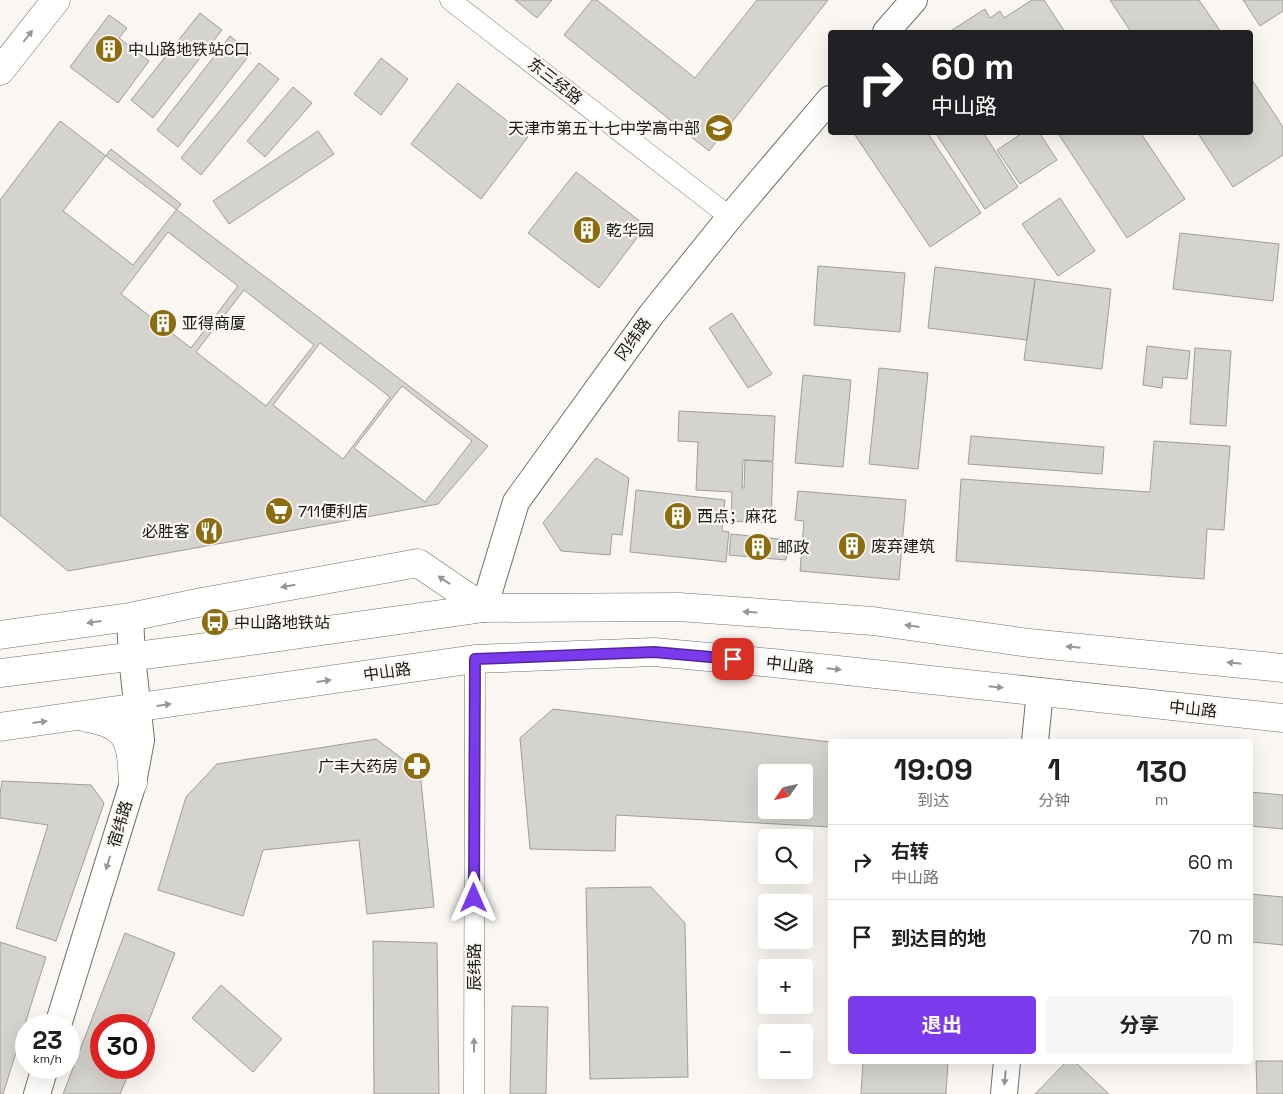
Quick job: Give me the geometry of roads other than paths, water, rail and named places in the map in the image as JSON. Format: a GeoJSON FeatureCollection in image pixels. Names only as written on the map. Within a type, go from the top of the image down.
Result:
{"type":"FeatureCollection","features":[{"type":"Feature","properties":{"kind":"main road"},"geometry":{"type":"LineString","coordinates":[[0,72],[56,0]]}},
{"type":"Feature","properties":{"kind":"main road"},"geometry":{"type":"LineString","coordinates":[[0,635],[130,618],[202,602],[418,563],[484,608]]}},
{"type":"Feature","properties":{"kind":"main road"},"geometry":{"type":"LineString","coordinates":[[0,673],[132,657],[484,608],[680,607],[873,621],[1029,643],[1283,668]]}},
{"type":"Feature","properties":{"kind":"main road","name":"中山路"},"geometry":{"type":"LineString","coordinates":[[0,727],[137,709],[475,659],[654,652],[1283,718]]}},
{"type":"Feature","properties":{"kind":"main road"},"geometry":{"type":"LineString","coordinates":[[81,717],[109,723],[123,733],[130,756],[132,784]]}},
{"type":"Feature","properties":{"kind":"street","name":"东三经路"},"geometry":{"type":"LineString","coordinates":[[450,0],[730,217]]}},
{"type":"Feature","properties":{"kind":"street"},"geometry":{"type":"LineString","coordinates":[[888,30],[914,0]]}},
{"type":"Feature","properties":{"kind":"street","name":"冈纬路"},"geometry":{"type":"LineString","coordinates":[[484,608],[516,502],[651,315],[730,217],[828,101]]}},
{"type":"Feature","properties":{"kind":"street","name":"宿纬路"},"geometry":{"type":"LineString","coordinates":[[61,1014],[132,784],[141,740],[132,657],[130,618]]}},
{"type":"Feature","properties":{"kind":"street","name":"辰纬路"},"geometry":{"type":"LineString","coordinates":[[474,1094],[475,659]]}},
{"type":"Feature","properties":{"kind":"street"},"geometry":{"type":"LineString","coordinates":[[1035,739],[1040,692]]}},
{"type":"Feature","properties":{"kind":"street"},"geometry":{"type":"LineString","coordinates":[[1004,1094],[1007,1064]]}},
{"type":"Feature","properties":{"kind":"street"},"geometry":{"type":"LineString","coordinates":[[37,1094],[42,1079]]}},
{"type":"Feature","properties":{"kind":"place","name":"中山路地铁站C口"},"geometry":{"type":"Point","coordinates":[109,49]}},
{"type":"Feature","properties":{"kind":"place","name":"天津市第五十七中学高中部"},"geometry":{"type":"Point","coordinates":[719,128]}},
{"type":"Feature","properties":{"kind":"place","name":"乾华园"},"geometry":{"type":"Point","coordinates":[587,230]}},
{"type":"Feature","properties":{"kind":"place","name":"亚得商厦"},"geometry":{"type":"Point","coordinates":[163,323]}},
{"type":"Feature","properties":{"kind":"place","name":"711便利店"},"geometry":{"type":"Point","coordinates":[279,511]}},
{"type":"Feature","properties":{"kind":"place","name":"西点；麻花"},"geometry":{"type":"Point","coordinates":[678,516]}},
{"type":"Feature","properties":{"kind":"place","name":"必胜客"},"geometry":{"type":"Point","coordinates":[209,531]}},
{"type":"Feature","properties":{"kind":"place","name":"废弃建筑"},"geometry":{"type":"Point","coordinates":[852,546]}},
{"type":"Feature","properties":{"kind":"place","name":"邮政"},"geometry":{"type":"Point","coordinates":[758,547]}},
{"type":"Feature","properties":{"kind":"place","name":"中山路地铁站"},"geometry":{"type":"Point","coordinates":[215,622]}},
{"type":"Feature","properties":{"kind":"place","name":"广丰大药房"},"geometry":{"type":"Point","coordinates":[417,766]}}]}
